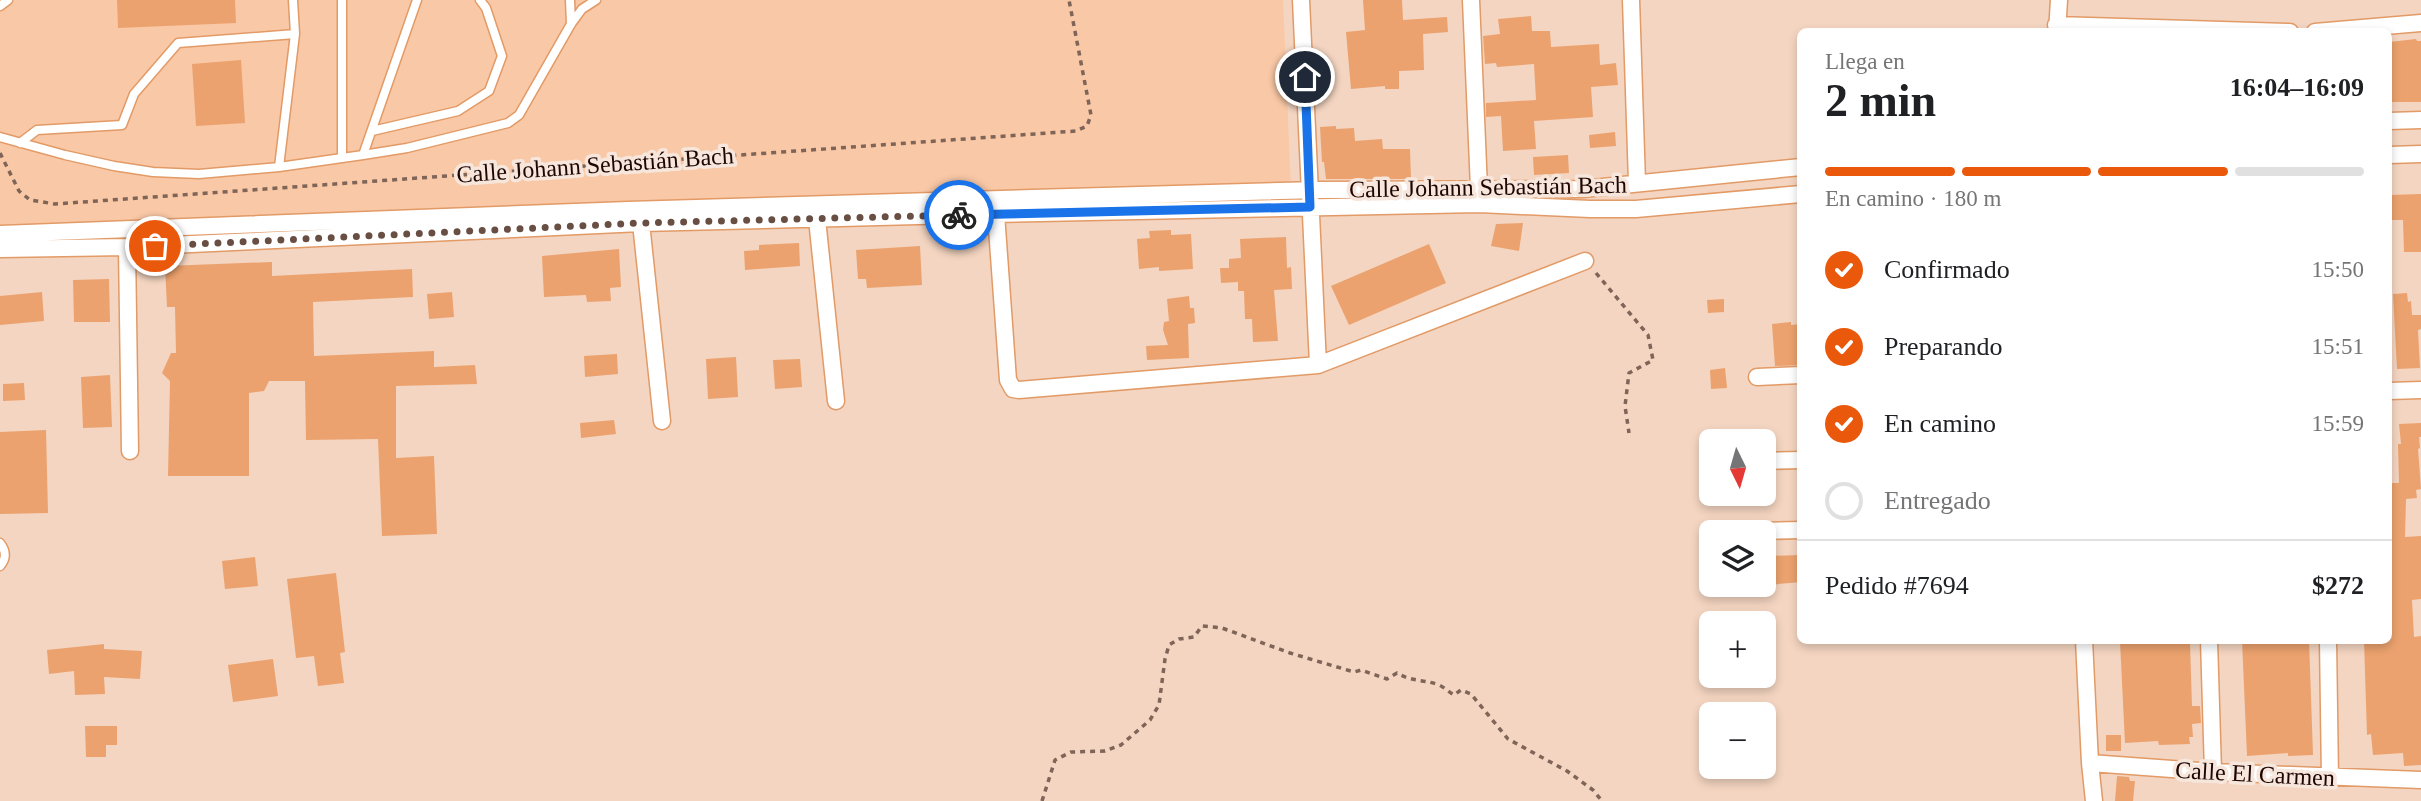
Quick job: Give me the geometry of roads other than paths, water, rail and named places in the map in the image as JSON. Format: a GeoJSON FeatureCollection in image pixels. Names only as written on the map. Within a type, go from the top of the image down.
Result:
{"type":"FeatureCollection","features":[{"type":"Feature","properties":{"kind":"street"},"geometry":{"type":"LineString","coordinates":[[1301,0],[1318,365]]}},
{"type":"Feature","properties":{"kind":"street"},"geometry":{"type":"LineString","coordinates":[[1471,0],[1479,189]]}},
{"type":"Feature","properties":{"kind":"street"},"geometry":{"type":"LineString","coordinates":[[1630,0],[1637,183]]}},
{"type":"Feature","properties":{"kind":"street"},"geometry":{"type":"LineString","coordinates":[[2056,28],[2059,0]]}},
{"type":"Feature","properties":{"kind":"street"},"geometry":{"type":"LineString","coordinates":[[2362,28],[2421,23]]}},
{"type":"Feature","properties":{"kind":"street"},"geometry":{"type":"LineString","coordinates":[[2392,121],[2421,120]]}},
{"type":"Feature","properties":{"kind":"street"},"geometry":{"type":"LineString","coordinates":[[2392,155],[2421,154]]}},
{"type":"Feature","properties":{"kind":"street","name":"Calle Johann Sebastián Bach"},"geometry":{"type":"LineString","coordinates":[[0,249],[127,247],[641,223],[996,214],[1479,189],[1583,189],[1797,167]]}},
{"type":"Feature","properties":{"kind":"street","name":"Calle Johann Sebastián Bach"},"geometry":{"type":"LineString","coordinates":[[0,234],[642,210],[1310,199],[1636,209],[1797,194]]}},
{"type":"Feature","properties":{"kind":"street"},"geometry":{"type":"LineString","coordinates":[[996,214],[1008,380],[1013,389],[1318,365],[1585,261]]}},
{"type":"Feature","properties":{"kind":"street"},"geometry":{"type":"LineString","coordinates":[[817,219],[836,401]]}},
{"type":"Feature","properties":{"kind":"street"},"geometry":{"type":"LineString","coordinates":[[641,223],[662,421]]}},
{"type":"Feature","properties":{"kind":"street"},"geometry":{"type":"LineString","coordinates":[[127,247],[130,451]]}},
{"type":"Feature","properties":{"kind":"street"},"geometry":{"type":"LineString","coordinates":[[1757,377],[1797,375]]}},
{"type":"Feature","properties":{"kind":"street"},"geometry":{"type":"LineString","coordinates":[[2392,391],[2421,390]]}},
{"type":"Feature","properties":{"kind":"street"},"geometry":{"type":"LineString","coordinates":[[1776,461],[1797,460]]}},
{"type":"Feature","properties":{"kind":"street"},"geometry":{"type":"LineString","coordinates":[[1776,531],[1797,530]]}},
{"type":"Feature","properties":{"kind":"street"},"geometry":{"type":"LineString","coordinates":[[2084,644],[2094,801]]}},
{"type":"Feature","properties":{"kind":"street"},"geometry":{"type":"LineString","coordinates":[[2209,644],[2213,772]]}},
{"type":"Feature","properties":{"kind":"street"},"geometry":{"type":"LineString","coordinates":[[2328,644],[2330,778]]}},
{"type":"Feature","properties":{"kind":"street","name":"Calle El Carmen"},"geometry":{"type":"LineString","coordinates":[[2090,763],[2213,772],[2421,780]]}},
{"type":"Feature","properties":{"kind":"lane"},"geometry":{"type":"LineString","coordinates":[[0,6],[8,0]]}},
{"type":"Feature","properties":{"kind":"lane"},"geometry":{"type":"LineString","coordinates":[[279,167],[295,34],[293,0]]}},
{"type":"Feature","properties":{"kind":"lane"},"geometry":{"type":"LineString","coordinates":[[342,0],[342,158]]}},
{"type":"Feature","properties":{"kind":"lane"},"geometry":{"type":"LineString","coordinates":[[363,155],[417,0]]}},
{"type":"Feature","properties":{"kind":"lane"},"geometry":{"type":"LineString","coordinates":[[372,131],[458,111],[489,90],[502,56],[486,8],[480,0]]}},
{"type":"Feature","properties":{"kind":"lane"},"geometry":{"type":"LineString","coordinates":[[570,0],[571,24]]}},
{"type":"Feature","properties":{"kind":"lane"},"geometry":{"type":"LineString","coordinates":[[0,137],[77,158],[153,172],[199,174],[279,167],[407,148],[514,120],[571,24],[582,9],[596,0]]}},
{"type":"Feature","properties":{"kind":"lane"},"geometry":{"type":"LineString","coordinates":[[20,143],[37,130],[122,125],[134,94],[178,43],[295,34]]}},
{"type":"Feature","properties":{"kind":"lane"},"geometry":{"type":"LineString","coordinates":[[0,543],[5,551],[4,561],[0,566]]}}]}
